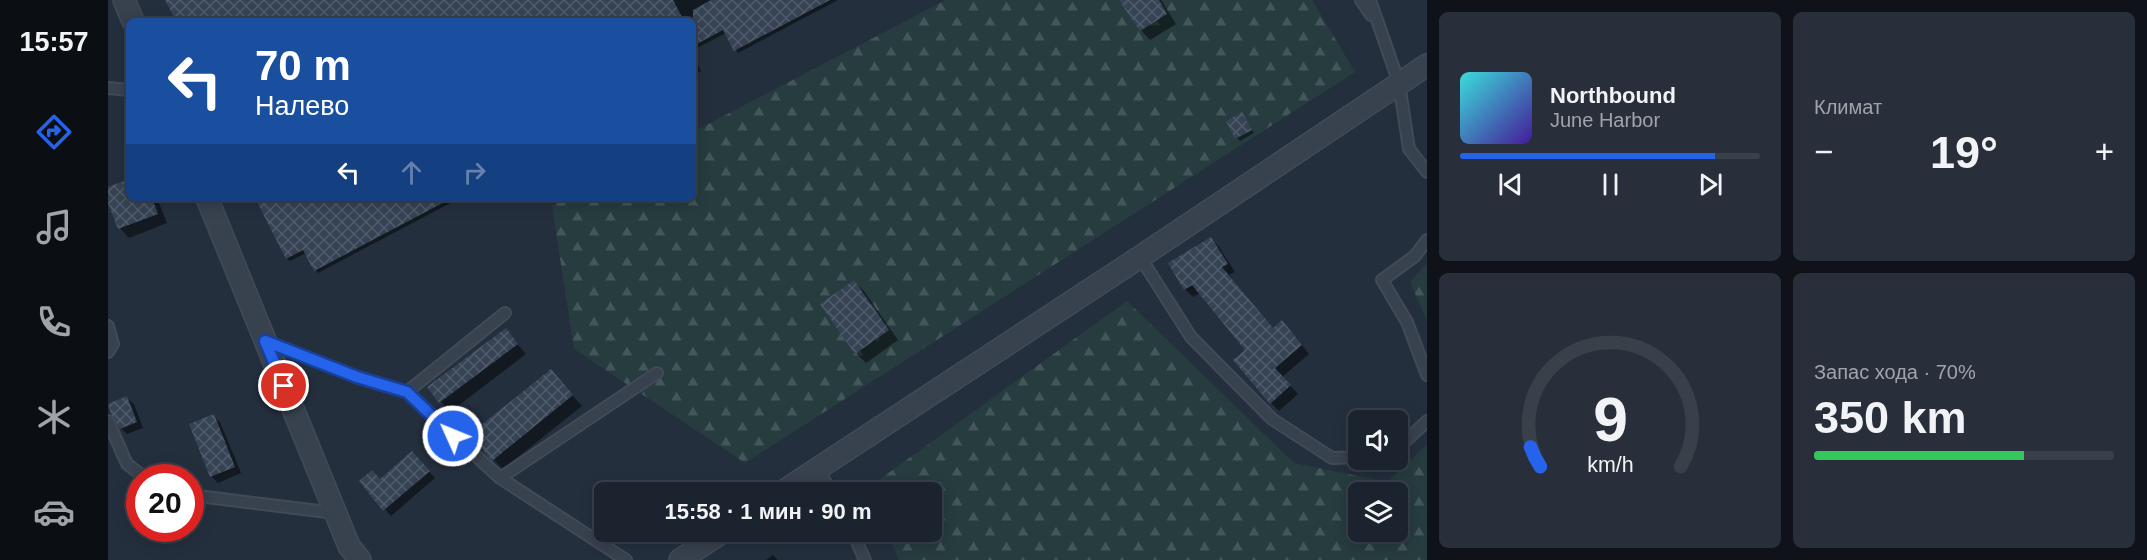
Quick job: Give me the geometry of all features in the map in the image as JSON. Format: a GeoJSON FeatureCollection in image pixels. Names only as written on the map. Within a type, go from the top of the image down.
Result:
{"type":"FeatureCollection","features":[{"type":"Feature","properties":{"kind":"street"},"geometry":{"type":"LineString","coordinates":[[124,0],[132,18]]}},
{"type":"Feature","properties":{"kind":"street"},"geometry":{"type":"LineString","coordinates":[[797,482],[1140,257],[1427,64]]}},
{"type":"Feature","properties":{"kind":"street"},"geometry":{"type":"LineString","coordinates":[[208,201],[335,513],[349,546],[360,560]]}},
{"type":"Feature","properties":{"kind":"street"},"geometry":{"type":"LineString","coordinates":[[680,560],[707,542]]}},
{"type":"Feature","properties":{"kind":"lane"},"geometry":{"type":"LineString","coordinates":[[1361,0],[1378,25]]}},
{"type":"Feature","properties":{"kind":"lane"},"geometry":{"type":"LineString","coordinates":[[1370,0],[1399,83],[1409,149],[1427,172]]}},
{"type":"Feature","properties":{"kind":"lane"},"geometry":{"type":"LineString","coordinates":[[108,88],[126,90]]}},
{"type":"Feature","properties":{"kind":"lane"},"geometry":{"type":"LineString","coordinates":[[1427,240],[1414,256],[1382,280],[1407,322],[1427,375]]}},
{"type":"Feature","properties":{"kind":"lane"},"geometry":{"type":"LineString","coordinates":[[1140,257],[1191,337],[1272,419],[1332,458],[1348,457]]}},
{"type":"Feature","properties":{"kind":"lane"},"geometry":{"type":"LineString","coordinates":[[407,392],[505,313]]}},
{"type":"Feature","properties":{"kind":"lane"},"geometry":{"type":"LineString","coordinates":[[108,326],[113,344],[108,352]]}},
{"type":"Feature","properties":{"kind":"lane"},"geometry":{"type":"LineString","coordinates":[[265,341],[357,377],[407,392],[500,478],[626,560]]}},
{"type":"Feature","properties":{"kind":"lane"},"geometry":{"type":"LineString","coordinates":[[500,478],[657,373]]}},
{"type":"Feature","properties":{"kind":"lane"},"geometry":{"type":"LineString","coordinates":[[108,421],[127,464]]}},
{"type":"Feature","properties":{"kind":"lane"},"geometry":{"type":"LineString","coordinates":[[1408,439],[1427,421]]}},
{"type":"Feature","properties":{"kind":"lane"},"geometry":{"type":"LineString","coordinates":[[818,468],[826,482]]}},
{"type":"Feature","properties":{"kind":"lane"},"geometry":{"type":"LineString","coordinates":[[204,497],[335,513]]}},
{"type":"Feature","properties":{"kind":"lane"},"geometry":{"type":"LineString","coordinates":[[857,542],[866,560]]}},
{"type":"Feature","properties":{"kind":"green space"},"geometry":{"type":"Polygon","coordinates":[[[946,0],[1312,0],[1355,72],[745,463],[574,349],[552,206],[561,201],[696,201],[696,130],[946,0]]]}},
{"type":"Feature","properties":{"kind":"green space"},"geometry":{"type":"Polygon","coordinates":[[[1427,263],[1427,321],[1410,282],[1427,263]]]}},
{"type":"Feature","properties":{"kind":"green space"},"geometry":{"type":"Polygon","coordinates":[[[1127,301],[1294,463],[1387,482],[1400,470],[1408,470],[1408,463],[1427,445],[1427,560],[899,560],[892,542],[942,542],[942,482],[876,482],[1127,301]]]}},
{"type":"Feature","properties":{"kind":"building"},"geometry":{"type":"Polygon","coordinates":[[[165,0],[673,0],[682,18],[174,18],[165,0]]]}},
{"type":"Feature","properties":{"kind":"building"},"geometry":{"type":"Polygon","coordinates":[[[711,0],[830,0],[734,51],[723,30],[696,44],[696,18],[693,18],[693,10],[711,0]]]}},
{"type":"Feature","properties":{"kind":"building"},"geometry":{"type":"Polygon","coordinates":[[[1119,0],[1159,0],[1167,14],[1140,31],[1119,0]]]}},
{"type":"Feature","properties":{"kind":"building"},"geometry":{"type":"Polygon","coordinates":[[[1242,112],[1252,130],[1235,139],[1226,121],[1242,112]]]}},
{"type":"Feature","properties":{"kind":"building"},"geometry":{"type":"Polygon","coordinates":[[[126,180],[126,201],[153,201],[158,214],[118,229],[108,203],[108,187],[126,180]]]}},
{"type":"Feature","properties":{"kind":"building"},"geometry":{"type":"Polygon","coordinates":[[[257,201],[446,201],[314,271],[303,250],[286,259],[257,201]]]}},
{"type":"Feature","properties":{"kind":"building"},"geometry":{"type":"Polygon","coordinates":[[[1211,237],[1228,264],[1222,267],[1273,328],[1282,320],[1302,345],[1275,368],[1291,385],[1270,404],[1233,360],[1245,350],[1192,285],[1184,290],[1168,263],[1211,237]]]}},
{"type":"Feature","properties":{"kind":"building"},"geometry":{"type":"Polygon","coordinates":[[[854,280],[889,330],[855,354],[820,304],[854,280]]]}},
{"type":"Feature","properties":{"kind":"building"},"geometry":{"type":"Polygon","coordinates":[[[506,328],[518,344],[439,403],[427,387],[506,328]]]}},
{"type":"Feature","properties":{"kind":"building"},"geometry":{"type":"Polygon","coordinates":[[[551,369],[573,395],[492,461],[470,434],[551,369]]]}},
{"type":"Feature","properties":{"kind":"building"},"geometry":{"type":"Polygon","coordinates":[[[127,396],[137,422],[120,429],[108,404],[127,396]]]}},
{"type":"Feature","properties":{"kind":"building"},"geometry":{"type":"Polygon","coordinates":[[[214,414],[235,467],[210,477],[189,424],[214,414]]]}},
{"type":"Feature","properties":{"kind":"building"},"geometry":{"type":"Polygon","coordinates":[[[412,451],[430,471],[383,511],[359,481],[372,470],[380,479],[412,451]]]}},
{"type":"Feature","properties":{"kind":"route"},"geometry":{"type":"LineString","coordinates":[[284,386],[265,341],[357,377],[407,392],[453,436]]}}]}
